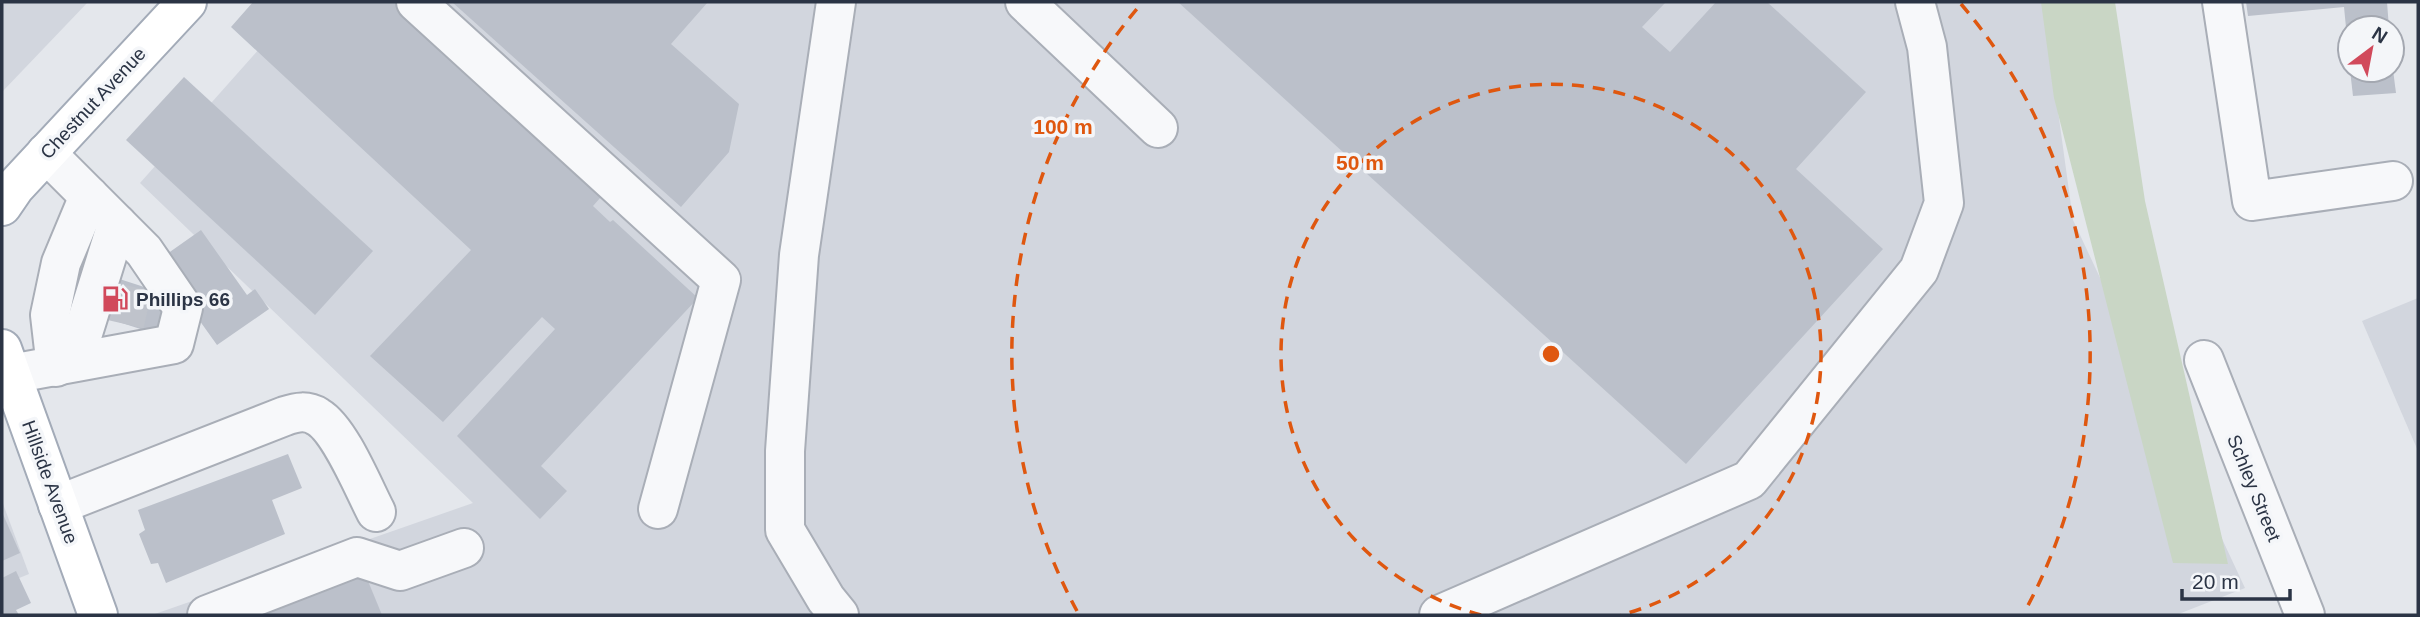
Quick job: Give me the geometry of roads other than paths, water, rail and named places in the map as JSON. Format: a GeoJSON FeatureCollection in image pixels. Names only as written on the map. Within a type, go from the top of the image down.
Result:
{"type":"FeatureCollection","features":[{"type":"Feature","properties":{"kind":"main road","name":"Chestnut Avenue"},"geometry":{"type":"LineString","coordinates":[[2,206],[15,187],[187,2]]}},
{"type":"Feature","properties":{"kind":"main road","name":"Hillside Avenue"},"geometry":{"type":"LineString","coordinates":[[6,362],[98,615]]}},
{"type":"Feature","properties":{"kind":"street"},"geometry":{"type":"LineString","coordinates":[[416,2],[721,280],[658,509]]}},
{"type":"Feature","properties":{"kind":"street"},"geometry":{"type":"LineString","coordinates":[[836,2],[799,255],[785,451],[785,530],[826,599],[839,615]]}},
{"type":"Feature","properties":{"kind":"street"},"geometry":{"type":"LineString","coordinates":[[1025,2],[1158,128]]}},
{"type":"Feature","properties":{"kind":"street"},"geometry":{"type":"LineString","coordinates":[[1439,615],[1749,480],[1919,270],[1944,203],[1927,47],[1915,2]]}},
{"type":"Feature","properties":{"kind":"street"},"geometry":{"type":"LineString","coordinates":[[2222,2],[2252,201],[2393,181]]}},
{"type":"Feature","properties":{"kind":"street"},"geometry":{"type":"LineString","coordinates":[[6,362],[65,364],[121,339],[174,344],[183,308],[139,267],[117,224],[46,153]]}},
{"type":"Feature","properties":{"kind":"street"},"geometry":{"type":"LineString","coordinates":[[65,364],[50,315],[61,263],[89,196]]}},
{"type":"Feature","properties":{"kind":"street"},"geometry":{"type":"LineString","coordinates":[[65,364],[88,312],[117,224]]}},
{"type":"Feature","properties":{"kind":"street","name":"Schley Street"},"geometry":{"type":"LineString","coordinates":[[2204,360],[2305,615]]}},
{"type":"Feature","properties":{"kind":"street"},"geometry":{"type":"LineString","coordinates":[[58,505],[301,412],[318,417],[332,431],[376,512]]}},
{"type":"Feature","properties":{"kind":"street"},"geometry":{"type":"LineString","coordinates":[[207,615],[357,557],[400,571],[464,548]]}},
{"type":"Feature","properties":{"kind":"tunnel"},"geometry":{"type":"LineString","coordinates":[[125,324],[134,284]]}},
{"type":"Feature","properties":{"kind":"place","name":"Phillips 66"},"geometry":{"type":"Point","coordinates":[115,299]}}]}
